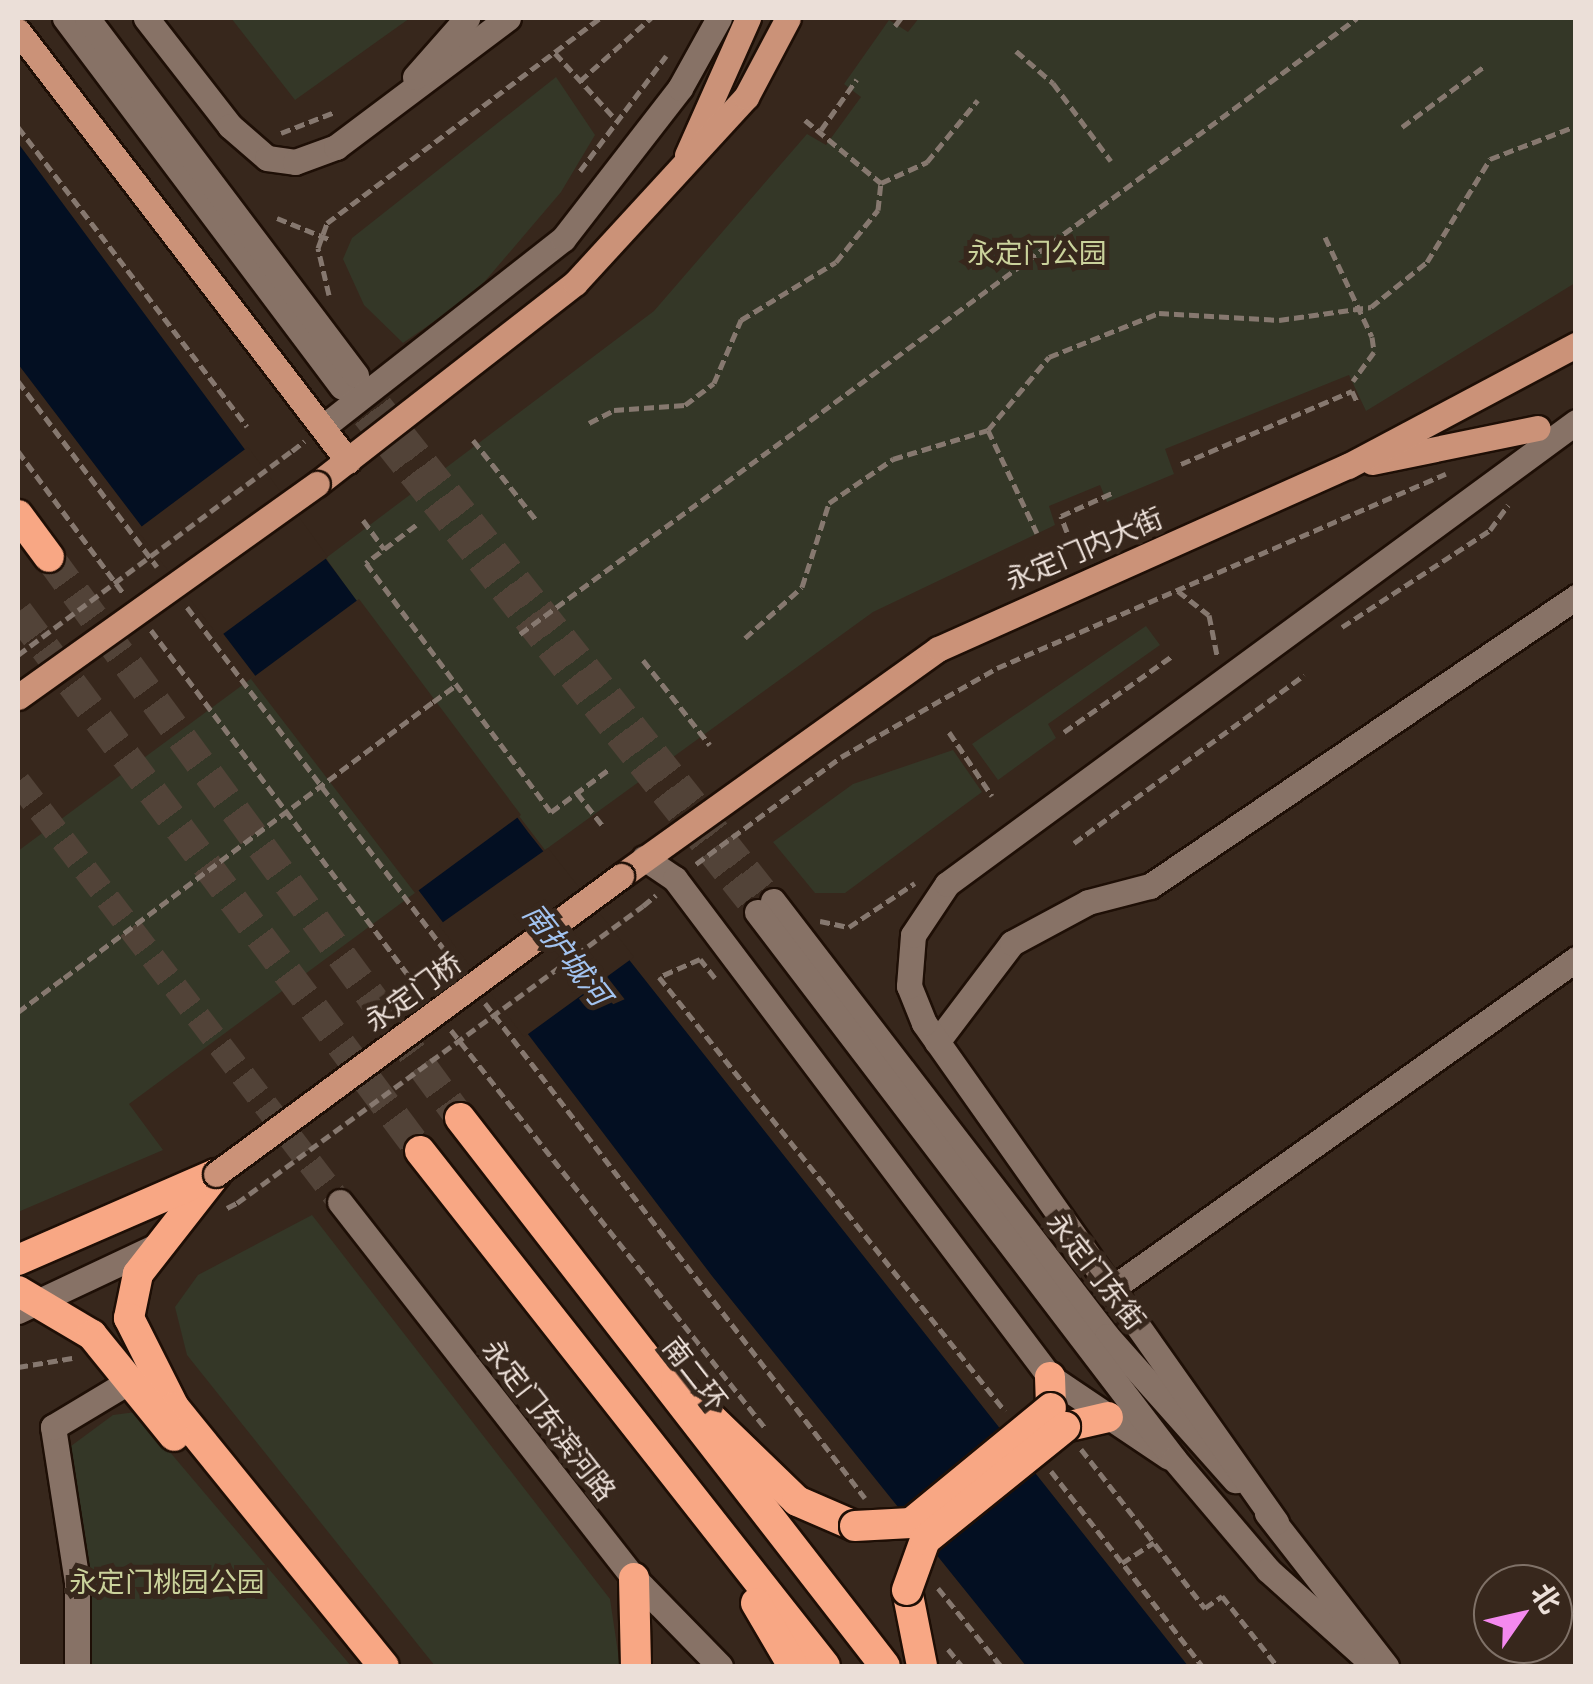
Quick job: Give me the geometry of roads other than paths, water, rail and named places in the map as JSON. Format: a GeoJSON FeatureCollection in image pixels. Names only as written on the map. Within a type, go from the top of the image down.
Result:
{"type":"FeatureCollection","features":[{"type":"Feature","properties":{"kind":"highway"},"geometry":{"type":"LineString","coordinates":[[18,515],[49,556]]}},
{"type":"Feature","properties":{"kind":"highway","name":"南二环"},"geometry":{"type":"LineString","coordinates":[[460,1118],[638,1354],[885,1666]]}},
{"type":"Feature","properties":{"kind":"highway"},"geometry":{"type":"LineString","coordinates":[[420,1151],[825,1666]]}},
{"type":"Feature","properties":{"kind":"highway"},"geometry":{"type":"LineString","coordinates":[[216,1174],[196,1210],[158,1245],[138,1274],[128,1318],[146,1363],[384,1666]]}},
{"type":"Feature","properties":{"kind":"highway"},"geometry":{"type":"LineString","coordinates":[[18,1260],[216,1174]]}},
{"type":"Feature","properties":{"kind":"highway"},"geometry":{"type":"LineString","coordinates":[[25,1302],[92,1335],[117,1389],[367,1666]]}},
{"type":"Feature","properties":{"kind":"highway"},"geometry":{"type":"LineString","coordinates":[[638,1354],[712,1412],[797,1501],[911,1523],[1058,1418],[1108,1416]]}},
{"type":"Feature","properties":{"kind":"highway"},"geometry":{"type":"LineString","coordinates":[[1050,1377],[1058,1418]]}},
{"type":"Feature","properties":{"kind":"highway"},"geometry":{"type":"LineString","coordinates":[[922,1666],[918,1583],[925,1540],[1058,1418]]}},
{"type":"Feature","properties":{"kind":"highway"},"geometry":{"type":"LineString","coordinates":[[700,1505],[793,1666]]}},
{"type":"Feature","properties":{"kind":"highway"},"geometry":{"type":"LineString","coordinates":[[634,1578],[636,1666]]}},
{"type":"Feature","properties":{"kind":"main road"},"geometry":{"type":"LineString","coordinates":[[675,182],[748,18]]}},
{"type":"Feature","properties":{"kind":"main road"},"geometry":{"type":"LineString","coordinates":[[18,696],[317,484],[575,283],[675,182],[746,97],[788,18]]}},
{"type":"Feature","properties":{"kind":"main road"},"geometry":{"type":"LineString","coordinates":[[18,31],[348,461]]}},
{"type":"Feature","properties":{"kind":"main road","name":"永定门内大街"},"geometry":{"type":"LineString","coordinates":[[644,858],[938,648],[1348,466],[1576,344]]}},
{"type":"Feature","properties":{"kind":"main road"},"geometry":{"type":"LineString","coordinates":[[1348,466],[1538,428]]}},
{"type":"Feature","properties":{"kind":"main road","name":"永定门桥"},"geometry":{"type":"LineString","coordinates":[[216,1174],[644,858]]}},
{"type":"Feature","properties":{"kind":"street"},"geometry":{"type":"LineString","coordinates":[[65,18],[349,381],[87,18]]}},
{"type":"Feature","properties":{"kind":"street"},"geometry":{"type":"LineString","coordinates":[[146,18],[230,126],[267,158],[317,157],[508,18]]}},
{"type":"Feature","properties":{"kind":"street"},"geometry":{"type":"LineString","coordinates":[[403,94],[467,18]]}},
{"type":"Feature","properties":{"kind":"street"},"geometry":{"type":"LineString","coordinates":[[324,427],[563,238],[680,88],[720,18]]}},
{"type":"Feature","properties":{"kind":"street"},"geometry":{"type":"LineString","coordinates":[[1538,428],[1576,408]]}},
{"type":"Feature","properties":{"kind":"street"},"geometry":{"type":"LineString","coordinates":[[1276,1522],[1118,1285],[937,1042],[914,1002],[908,967],[916,924],[936,892],[1576,422]]}},
{"type":"Feature","properties":{"kind":"street"},"geometry":{"type":"LineString","coordinates":[[937,1042],[1012,943],[1088,902],[1150,886],[1576,598]]}},
{"type":"Feature","properties":{"kind":"street"},"geometry":{"type":"LineString","coordinates":[[644,858],[675,880],[1050,1377],[1174,1459]]}},
{"type":"Feature","properties":{"kind":"street","name":"永定门东街"},"geometry":{"type":"LineString","coordinates":[[1375,1666],[1268,1570],[1174,1459],[764,906],[1107,1336],[1276,1522],[1386,1666]]}},
{"type":"Feature","properties":{"kind":"street"},"geometry":{"type":"LineString","coordinates":[[1118,1285],[1576,959]]}},
{"type":"Feature","properties":{"kind":"street","name":"永定门东滨河路"},"geometry":{"type":"LineString","coordinates":[[340,1202],[634,1578],[720,1666]]}},
{"type":"Feature","properties":{"kind":"street"},"geometry":{"type":"LineString","coordinates":[[25,1302],[158,1245]]}},
{"type":"Feature","properties":{"kind":"street"},"geometry":{"type":"LineString","coordinates":[[76,1666],[77,1582],[53,1427],[117,1389]]}},
{"type":"Feature","properties":{"kind":"water","name":"南护城河"},"geometry":{"type":"Polygon","coordinates":[[[18,143],[528,832],[1188,1666],[1026,1666],[712,1276],[18,364],[18,143]]]}},
{"type":"Feature","properties":{"kind":"tunnel"},"geometry":{"type":"LineString","coordinates":[[357,376],[773,901]]}},
{"type":"Feature","properties":{"kind":"tunnel"},"geometry":{"type":"LineString","coordinates":[[342,387],[757,912]]}},
{"type":"Feature","properties":{"kind":"tunnel"},"geometry":{"type":"LineString","coordinates":[[49,557],[460,1118]]}},
{"type":"Feature","properties":{"kind":"tunnel"},"geometry":{"type":"LineString","coordinates":[[18,612],[420,1151]]}},
{"type":"Feature","properties":{"kind":"tunnel"},"geometry":{"type":"LineString","coordinates":[[18,781],[340,1202]]}},
{"type":"Feature","properties":{"kind":"park label","name":"永定门公园"},"geometry":{"type":"Point","coordinates":[1037,253]}},
{"type":"Feature","properties":{"kind":"park label","name":"永定门桃园公园"},"geometry":{"type":"Point","coordinates":[167,1582]}}]}
